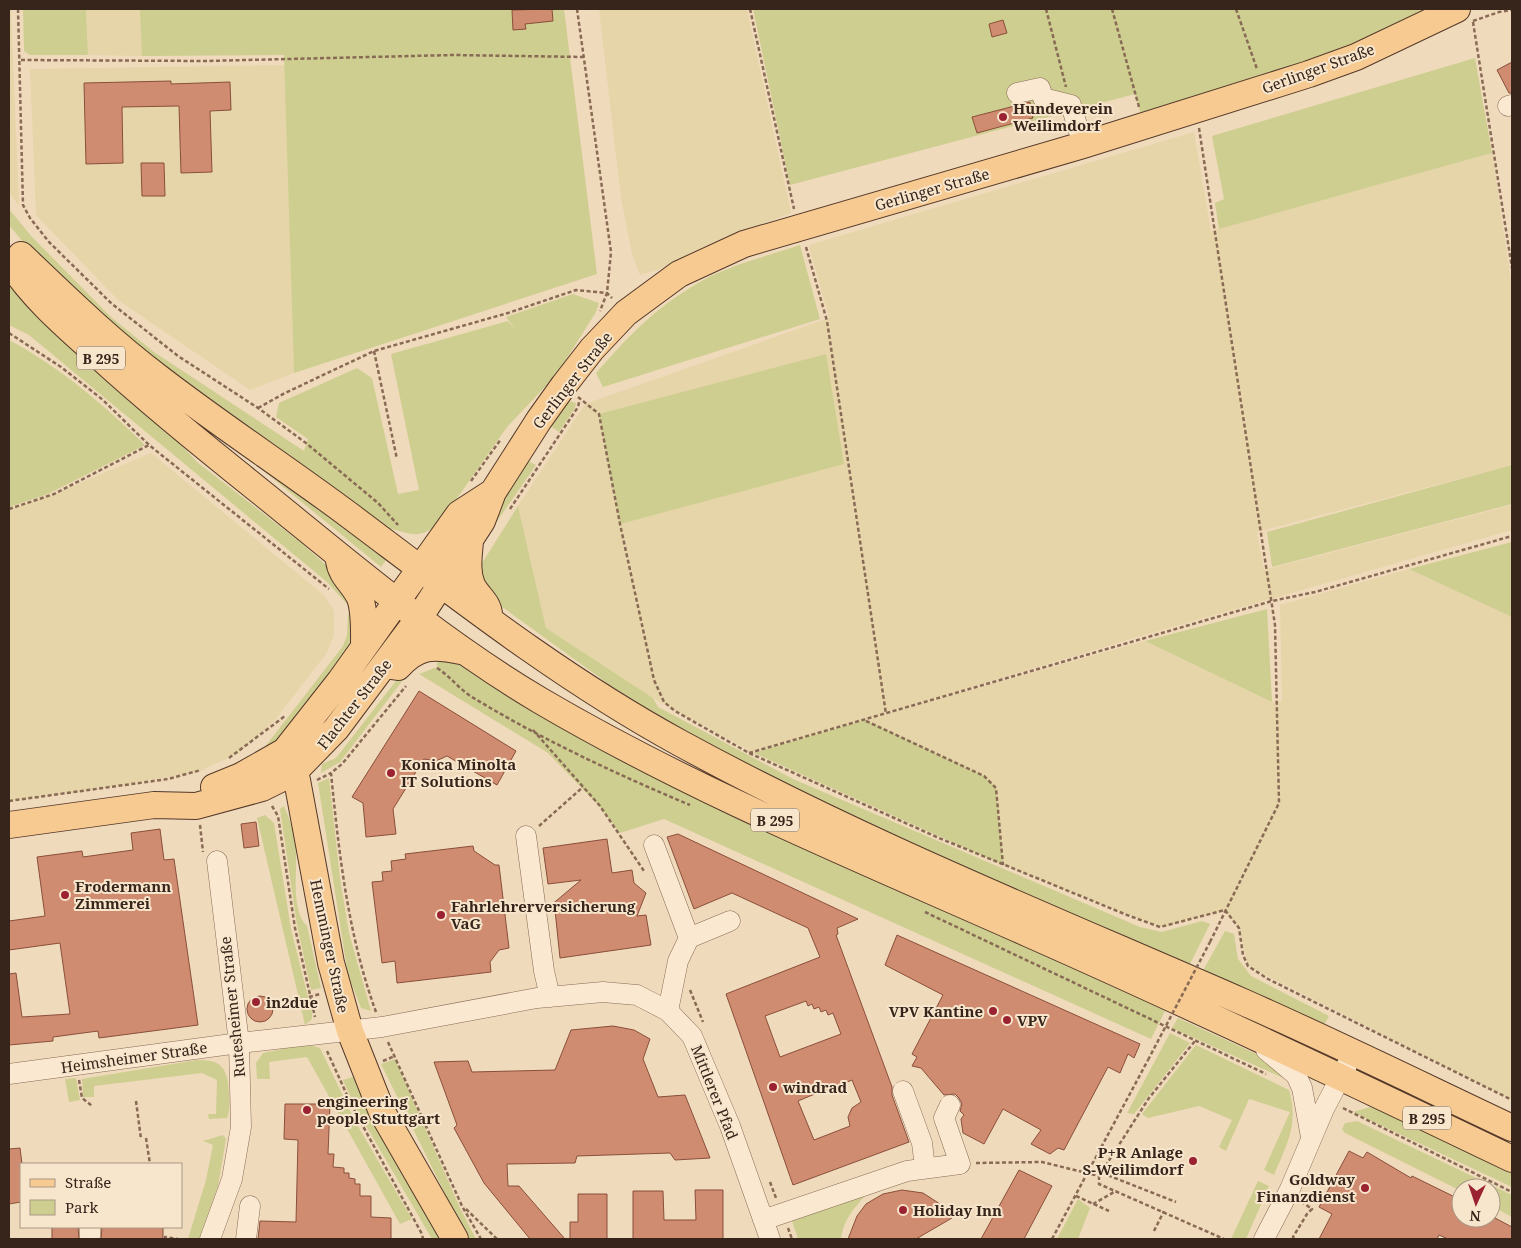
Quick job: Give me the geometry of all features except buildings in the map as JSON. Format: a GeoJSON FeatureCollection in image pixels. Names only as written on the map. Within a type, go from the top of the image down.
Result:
{"type":"FeatureCollection","features":[{"type":"Feature","properties":{"kind":"main road","name":"Gerlinger Straße"},"geometry":{"type":"LineString","coordinates":[[441,585],[482,521],[501,501],[539,420],[575,393],[592,349],[626,313],[679,274],[712,257],[744,244],[800,226],[1083,145],[1263,88],[1466,18]]}},
{"type":"Feature","properties":{"kind":"main road","name":"B 295"},"geometry":{"type":"LineString","coordinates":[[9,245],[156,376],[322,494],[490,622],[602,698],[714,761],[846,826],[1032,911],[1245,1003],[1512,1128]]}},
{"type":"Feature","properties":{"kind":"main road","name":"B 295"},"geometry":{"type":"LineString","coordinates":[[9,261],[33,292],[128,384],[419,618],[461,650],[539,700],[632,752],[840,851],[1249,1033],[1512,1159]]}},
{"type":"Feature","properties":{"kind":"main road","name":"Gerlinger Straße"},"geometry":{"type":"LineString","coordinates":[[418,568],[459,514],[501,501]]}},
{"type":"Feature","properties":{"kind":"main road"},"geometry":{"type":"LineString","coordinates":[[470,540],[469,575],[478,594],[489,607],[490,622]]}},
{"type":"Feature","properties":{"kind":"main road"},"geometry":{"type":"LineString","coordinates":[[338,554],[341,571],[360,599],[364,646]]}},
{"type":"Feature","properties":{"kind":"main road","name":"Flachter Straße"},"geometry":{"type":"LineString","coordinates":[[290,761],[364,646],[397,601],[418,568]]}},
{"type":"Feature","properties":{"kind":"main road","name":"Flachter Straße"},"geometry":{"type":"LineString","coordinates":[[9,824],[154,805],[290,761],[336,729],[419,618],[441,585]]}},
{"type":"Feature","properties":{"kind":"main road"},"geometry":{"type":"LineString","coordinates":[[384,666],[398,666],[414,651],[422,649],[436,647],[461,650]]}},
{"type":"Feature","properties":{"kind":"main road","name":"Hemminger Straße"},"geometry":{"type":"LineString","coordinates":[[290,761],[331,964],[350,1031],[382,1112],[454,1239]]}},
{"type":"Feature","properties":{"kind":"street"},"geometry":{"type":"LineString","coordinates":[[1017,93],[1040,88],[1043,98],[1071,105],[1083,145]]}},
{"type":"Feature","properties":{"kind":"street"},"geometry":{"type":"LineString","coordinates":[[526,836],[544,971],[550,997]]}},
{"type":"Feature","properties":{"kind":"street"},"geometry":{"type":"LineString","coordinates":[[654,845],[689,938]]}},
{"type":"Feature","properties":{"kind":"street","name":"Rutesheimer Straße"},"geometry":{"type":"LineString","coordinates":[[210,1239],[232,1178],[241,1127],[239,1043],[217,861]]}},
{"type":"Feature","properties":{"kind":"street"},"geometry":{"type":"LineString","coordinates":[[668,1011],[678,961],[689,938],[730,921]]}},
{"type":"Feature","properties":{"kind":"street","name":"Mittlerer Pfad"},"geometry":{"type":"LineString","coordinates":[[350,1031],[550,997],[603,992],[637,995],[668,1011],[692,1036],[730,1126],[770,1239]]}},
{"type":"Feature","properties":{"kind":"street","name":"Heimsheimer Straße"},"geometry":{"type":"LineString","coordinates":[[9,1074],[239,1043],[350,1031]]}},
{"type":"Feature","properties":{"kind":"street"},"geometry":{"type":"LineString","coordinates":[[1249,1033],[1272,1056],[1296,1075],[1302,1088],[1311,1137]]}},
{"type":"Feature","properties":{"kind":"street"},"geometry":{"type":"LineString","coordinates":[[1264,1239],[1290,1189],[1311,1137],[1353,1052]]}},
{"type":"Feature","properties":{"kind":"street"},"geometry":{"type":"LineString","coordinates":[[903,1091],[922,1143],[925,1168]]}},
{"type":"Feature","properties":{"kind":"street"},"geometry":{"type":"LineString","coordinates":[[763,1220],[907,1170],[960,1164],[944,1118],[950,1105]]}},
{"type":"Feature","properties":{"kind":"street"},"geometry":{"type":"LineString","coordinates":[[246,1239],[250,1206]]}},
{"type":"Feature","properties":{"kind":"path"},"geometry":{"type":"LineString","coordinates":[[18,9],[24,205],[30,218],[76,270],[142,330],[228,391],[258,408],[306,443],[378,503],[401,530]]}},
{"type":"Feature","properties":{"kind":"path"},"geometry":{"type":"LineString","coordinates":[[577,9],[610,252],[607,293]]}},
{"type":"Feature","properties":{"kind":"path"},"geometry":{"type":"LineString","coordinates":[[750,9],[787,185],[827,321],[886,714]]}},
{"type":"Feature","properties":{"kind":"path"},"geometry":{"type":"LineString","coordinates":[[1046,9],[1071,105]]}},
{"type":"Feature","properties":{"kind":"path"},"geometry":{"type":"LineString","coordinates":[[1112,9],[1144,125]]}},
{"type":"Feature","properties":{"kind":"path"},"geometry":{"type":"LineString","coordinates":[[1236,9],[1263,88]]}},
{"type":"Feature","properties":{"kind":"path"},"geometry":{"type":"LineString","coordinates":[[1512,10],[1498,10],[1466,18],[1511,252],[1512,268]]}},
{"type":"Feature","properties":{"kind":"path"},"geometry":{"type":"LineString","coordinates":[[21,60],[206,61],[453,55],[584,57]]}},
{"type":"Feature","properties":{"kind":"path"},"geometry":{"type":"LineString","coordinates":[[1052,1239],[1210,942],[1279,803],[1275,625],[1272,601],[1199,126],[1190,129]]}},
{"type":"Feature","properties":{"kind":"path"},"geometry":{"type":"LineString","coordinates":[[258,408],[285,393],[374,351],[508,313],[576,290],[607,293],[626,313]]}},
{"type":"Feature","properties":{"kind":"path"},"geometry":{"type":"LineString","coordinates":[[9,333],[68,372],[103,400],[149,444],[334,594]]}},
{"type":"Feature","properties":{"kind":"path"},"geometry":{"type":"LineString","coordinates":[[374,351],[397,459]]}},
{"type":"Feature","properties":{"kind":"path"},"geometry":{"type":"LineString","coordinates":[[575,393],[599,414],[620,524],[654,680],[659,695],[675,711],[749,753],[1003,864],[1160,927],[1225,910]]}},
{"type":"Feature","properties":{"kind":"path"},"geometry":{"type":"LineString","coordinates":[[501,501],[578,407],[575,393]]}},
{"type":"Feature","properties":{"kind":"path"},"geometry":{"type":"LineString","coordinates":[[9,509],[54,494],[149,444]]}},
{"type":"Feature","properties":{"kind":"path"},"geometry":{"type":"LineString","coordinates":[[749,753],[1272,601],[1315,592],[1512,536]]}},
{"type":"Feature","properties":{"kind":"path"},"geometry":{"type":"LineString","coordinates":[[411,680],[342,764],[331,773],[342,880],[360,961],[382,1027],[462,1206],[481,1239]]}},
{"type":"Feature","properties":{"kind":"path"},"geometry":{"type":"LineString","coordinates":[[227,759],[287,714]]}},
{"type":"Feature","properties":{"kind":"path"},"geometry":{"type":"LineString","coordinates":[[865,720],[978,773],[996,788],[1003,864]]}},
{"type":"Feature","properties":{"kind":"path"},"geometry":{"type":"LineString","coordinates":[[9,801],[168,779],[206,769]]}},
{"type":"Feature","properties":{"kind":"path"},"geometry":{"type":"LineString","coordinates":[[526,836],[583,788]]}},
{"type":"Feature","properties":{"kind":"path"},"geometry":{"type":"LineString","coordinates":[[270,804],[278,816],[295,928],[320,1034],[352,1106],[422,1234],[422,1239]]}},
{"type":"Feature","properties":{"kind":"path"},"geometry":{"type":"LineString","coordinates":[[199,822],[203,852],[217,861]]}},
{"type":"Feature","properties":{"kind":"path"},"geometry":{"type":"LineString","coordinates":[[1225,910],[1239,928],[1243,955],[1248,966],[1268,979],[1512,1100]]}},
{"type":"Feature","properties":{"kind":"path"},"geometry":{"type":"LineString","coordinates":[[1224,1239],[1098,1184],[1099,1176],[1149,1098],[1195,1041],[1273,1077]]}},
{"type":"Feature","properties":{"kind":"path"},"geometry":{"type":"LineString","coordinates":[[77,1064],[82,1098],[92,1106]]}},
{"type":"Feature","properties":{"kind":"path"},"geometry":{"type":"LineString","coordinates":[[136,1101],[141,1139]]}},
{"type":"Feature","properties":{"kind":"path"},"geometry":{"type":"LineString","coordinates":[[1356,1115],[1512,1192]]}},
{"type":"Feature","properties":{"kind":"path"},"geometry":{"type":"LineString","coordinates":[[146,1138],[150,1163]]}},
{"type":"Feature","properties":{"kind":"path"},"geometry":{"type":"LineString","coordinates":[[960,1164],[1042,1162],[1099,1176]]}},
{"type":"Feature","properties":{"kind":"path"},"geometry":{"type":"LineString","coordinates":[[1102,1173],[1176,1202]]}},
{"type":"Feature","properties":{"kind":"path"},"geometry":{"type":"LineString","coordinates":[[1093,1204],[1116,1191]]}},
{"type":"Feature","properties":{"kind":"path"},"geometry":{"type":"LineString","coordinates":[[1076,1196],[1109,1211]]}},
{"type":"Feature","properties":{"kind":"path"},"geometry":{"type":"LineString","coordinates":[[1294,1239],[1293,1237],[1297,1229],[1312,1209],[1300,1200]]}},
{"type":"Feature","properties":{"kind":"path"},"geometry":{"type":"LineString","coordinates":[[462,1206],[497,1239]]}},
{"type":"Feature","properties":{"kind":"path"},"geometry":{"type":"LineString","coordinates":[[1154,1232],[1164,1212]]}},
{"type":"Feature","properties":{"kind":"path"},"geometry":{"type":"LineString","coordinates":[[165,1239],[165,1237],[178,1239]]}},
{"type":"Feature","properties":{"kind":"shaded area"},"geometry":{"type":"Polygon","coordinates":[[[9,9],[11,9],[19,206],[9,193],[9,9]]]}},
{"type":"Feature","properties":{"kind":"shaded area"},"geometry":{"type":"Polygon","coordinates":[[[86,9],[141,9],[142,56],[88,55],[86,9]]]}},
{"type":"Feature","properties":{"kind":"shaded area"},"geometry":{"type":"Polygon","coordinates":[[[599,9],[747,9],[791,213],[705,246],[663,268],[640,275],[632,254],[621,198],[599,9]]]}},
{"type":"Feature","properties":{"kind":"shaded area"},"geometry":{"type":"Polygon","coordinates":[[[285,65],[294,373],[250,390],[118,300],[36,215],[30,69],[285,65]]]}},
{"type":"Feature","properties":{"kind":"shaded area"},"geometry":{"type":"Polygon","coordinates":[[[1194,132],[1211,231],[1492,153],[1512,287],[1512,465],[1257,532],[1264,570],[1512,505],[1512,530],[1134,638],[883,714],[1145,641],[1272,702],[1282,701],[1280,605],[1409,569],[1512,617],[1512,1100],[1248,966],[1239,928],[1225,911],[1160,927],[1003,865],[995,788],[965,767],[864,720],[754,753],[653,698],[546,628],[518,506],[585,404],[829,318],[809,246],[812,244],[1194,132]]]}},
{"type":"Feature","properties":{"kind":"shaded area"},"geometry":{"type":"Polygon","coordinates":[[[151,453],[325,596],[334,611],[334,636],[326,654],[275,720],[239,753],[198,772],[74,793],[9,801],[9,509],[54,494],[151,453]]]}},
{"type":"Feature","properties":{"kind":"green space"},"geometry":{"type":"Polygon","coordinates":[[[23,9],[86,9],[88,55],[30,55],[24,51],[23,9]]]}},
{"type":"Feature","properties":{"kind":"green space"},"geometry":{"type":"Polygon","coordinates":[[[140,9],[564,9],[597,274],[294,373],[284,55],[142,56],[140,9]]]}},
{"type":"Feature","properties":{"kind":"green space"},"geometry":{"type":"Polygon","coordinates":[[[753,9],[1434,9],[1263,88],[1144,125],[1135,94],[790,185],[753,9]]]}},
{"type":"Feature","properties":{"kind":"green space"},"geometry":{"type":"Polygon","coordinates":[[[1475,58],[1492,153],[1219,229],[1215,203],[1224,199],[1212,136],[1475,58]]]}},
{"type":"Feature","properties":{"kind":"green space"},"geometry":{"type":"Polygon","coordinates":[[[9,209],[32,237],[112,318],[154,352],[304,451],[308,439],[276,417],[279,403],[357,368],[372,378],[398,494],[419,490],[391,354],[508,321],[517,331],[506,317],[573,294],[599,303],[596,312],[557,374],[507,427],[439,524],[419,534],[409,534],[388,528],[151,360],[24,243],[9,225],[9,209]]]}},
{"type":"Feature","properties":{"kind":"green space"},"geometry":{"type":"Polygon","coordinates":[[[800,245],[820,319],[603,387],[596,373],[635,331],[676,297],[720,272],[800,245]]]}},
{"type":"Feature","properties":{"kind":"green space"},"geometry":{"type":"Polygon","coordinates":[[[9,274],[158,420],[197,462],[300,542],[341,578],[354,602],[347,604],[327,582],[29,335],[9,325],[9,274]]]}},
{"type":"Feature","properties":{"kind":"green space"},"geometry":{"type":"Polygon","coordinates":[[[9,340],[46,362],[81,388],[145,445],[48,494],[9,507],[9,340]]]}},
{"type":"Feature","properties":{"kind":"green space"},"geometry":{"type":"Polygon","coordinates":[[[826,354],[844,464],[620,524],[599,414],[826,354]]]}},
{"type":"Feature","properties":{"kind":"green space"},"geometry":{"type":"Polygon","coordinates":[[[112,355],[389,556],[381,567],[237,449],[177,410],[112,355]]]}},
{"type":"Feature","properties":{"kind":"green space"},"geometry":{"type":"Polygon","coordinates":[[[569,401],[576,403],[575,408],[559,432],[549,425],[561,405],[569,401]]]}},
{"type":"Feature","properties":{"kind":"green space"},"geometry":{"type":"Polygon","coordinates":[[[526,460],[536,465],[475,553],[479,538],[526,460]]]}},
{"type":"Feature","properties":{"kind":"green space"},"geometry":{"type":"Polygon","coordinates":[[[1512,465],[1512,504],[1272,567],[1267,532],[1512,465]]]}},
{"type":"Feature","properties":{"kind":"green space"},"geometry":{"type":"Polygon","coordinates":[[[518,506],[546,628],[653,698],[658,707],[793,779],[1140,927],[1162,932],[1202,921],[1210,924],[1187,970],[769,779],[621,696],[599,677],[494,601],[475,565],[482,563],[518,506]]]}},
{"type":"Feature","properties":{"kind":"green space"},"geometry":{"type":"Polygon","coordinates":[[[1512,542],[1512,617],[1409,569],[1512,542]]]}},
{"type":"Feature","properties":{"kind":"green space"},"geometry":{"type":"Polygon","coordinates":[[[1267,609],[1272,702],[1145,641],[1267,609]]]}},
{"type":"Feature","properties":{"kind":"green space"},"geometry":{"type":"Polygon","coordinates":[[[348,614],[355,614],[355,641],[285,738],[254,761],[343,646],[347,635],[348,614]]]}},
{"type":"Feature","properties":{"kind":"green space"},"geometry":{"type":"Polygon","coordinates":[[[438,655],[452,657],[1138,990],[1165,1011],[1151,1039],[664,819],[620,833],[600,807],[548,753],[419,674],[437,667],[438,655]]]}},
{"type":"Feature","properties":{"kind":"green space"},"geometry":{"type":"Polygon","coordinates":[[[399,677],[403,680],[340,762],[321,773],[322,764],[336,758],[399,677]]]}},
{"type":"Feature","properties":{"kind":"green space"},"geometry":{"type":"Polygon","coordinates":[[[865,720],[984,776],[996,788],[1003,865],[754,753],[865,720]]]}},
{"type":"Feature","properties":{"kind":"green space"},"geometry":{"type":"Polygon","coordinates":[[[329,778],[340,878],[349,933],[371,1011],[361,1008],[348,975],[318,783],[329,778]]]}},
{"type":"Feature","properties":{"kind":"green space"},"geometry":{"type":"Polygon","coordinates":[[[284,806],[295,842],[297,902],[302,919],[307,926],[321,988],[311,990],[297,925],[280,809],[284,806]]]}},
{"type":"Feature","properties":{"kind":"green space"},"geometry":{"type":"Polygon","coordinates":[[[265,815],[274,823],[291,929],[312,1013],[312,1019],[305,1025],[257,818],[265,815]]]}},
{"type":"Feature","properties":{"kind":"green space"},"geometry":{"type":"Polygon","coordinates":[[[1225,931],[1234,934],[1238,959],[1251,976],[1329,1016],[1323,1027],[1200,976],[1225,931]]]}},
{"type":"Feature","properties":{"kind":"green space"},"geometry":{"type":"Polygon","coordinates":[[[1178,1018],[1272,1061],[1292,1082],[1172,1028],[1178,1018]]]}},
{"type":"Feature","properties":{"kind":"green space"},"geometry":{"type":"Polygon","coordinates":[[[1170,1033],[1190,1043],[1134,1114],[1127,1113],[1170,1033]]]}},
{"type":"Feature","properties":{"kind":"green space"},"geometry":{"type":"Polygon","coordinates":[[[306,1044],[320,1048],[356,1123],[412,1219],[400,1224],[307,1057],[269,1062],[270,1079],[257,1079],[256,1063],[263,1053],[306,1044]]]}},
{"type":"Feature","properties":{"kind":"green space"},"geometry":{"type":"Polygon","coordinates":[[[1196,1045],[1289,1090],[1293,1113],[1292,1124],[1287,1143],[1274,1175],[1264,1170],[1290,1112],[1249,1099],[1226,1151],[1219,1147],[1232,1120],[1199,1106],[1148,1118],[1142,1114],[1196,1045]]]}},
{"type":"Feature","properties":{"kind":"green space"},"geometry":{"type":"Polygon","coordinates":[[[395,1059],[460,1208],[476,1239],[469,1239],[454,1212],[381,1064],[395,1059]]]}},
{"type":"Feature","properties":{"kind":"green space"},"geometry":{"type":"Polygon","coordinates":[[[206,1060],[218,1064],[225,1072],[230,1100],[227,1118],[209,1119],[208,1114],[216,1114],[217,1080],[202,1073],[94,1086],[94,1097],[83,1097],[82,1079],[206,1060]]]}},
{"type":"Feature","properties":{"kind":"green space"},"geometry":{"type":"Polygon","coordinates":[[[353,1077],[440,1239],[432,1239],[354,1105],[343,1080],[353,1077]]]}},
{"type":"Feature","properties":{"kind":"green space"},"geometry":{"type":"Polygon","coordinates":[[[76,1078],[80,1100],[69,1102],[65,1079],[76,1078]]]}},
{"type":"Feature","properties":{"kind":"green space"},"geometry":{"type":"Polygon","coordinates":[[[1370,1107],[1385,1110],[1512,1168],[1512,1187],[1501,1182],[1501,1178],[1493,1178],[1353,1112],[1370,1107]]]}},
{"type":"Feature","properties":{"kind":"green space"},"geometry":{"type":"Polygon","coordinates":[[[1357,1121],[1476,1178],[1451,1178],[1451,1186],[1345,1133],[1342,1129],[1345,1123],[1357,1121]]]}},
{"type":"Feature","properties":{"kind":"green space"},"geometry":{"type":"Polygon","coordinates":[[[223,1135],[226,1139],[218,1186],[199,1239],[188,1239],[206,1180],[213,1145],[203,1141],[223,1135]]]}},
{"type":"Feature","properties":{"kind":"green space"},"geometry":{"type":"Polygon","coordinates":[[[1258,1181],[1269,1186],[1246,1239],[1231,1239],[1258,1181]]]}},
{"type":"Feature","properties":{"kind":"green space"},"geometry":{"type":"Polygon","coordinates":[[[1501,1190],[1512,1195],[1512,1217],[1501,1211],[1501,1190]]]}},
{"type":"Feature","properties":{"kind":"green space"},"geometry":{"type":"Polygon","coordinates":[[[865,1196],[849,1216],[841,1239],[798,1239],[791,1218],[865,1196]]]}},
{"type":"Feature","properties":{"kind":"green space"},"geometry":{"type":"Polygon","coordinates":[[[1078,1199],[1090,1208],[1078,1239],[1057,1239],[1078,1199]]]}},
{"type":"Feature","properties":{"kind":"place","name":"Hundeverein Weilimdorf"},"geometry":{"type":"Point","coordinates":[1003,117]}},
{"type":"Feature","properties":{"kind":"place","name":"Konica Minolta IT Solutions"},"geometry":{"type":"Point","coordinates":[391,773]}},
{"type":"Feature","properties":{"kind":"place","name":"Frodermann Zimmerei"},"geometry":{"type":"Point","coordinates":[65,895]}},
{"type":"Feature","properties":{"kind":"place","name":"Fahrlehrerversicherung VaG"},"geometry":{"type":"Point","coordinates":[441,915]}},
{"type":"Feature","properties":{"kind":"place","name":"in2due"},"geometry":{"type":"Point","coordinates":[256,1002]}},
{"type":"Feature","properties":{"kind":"place","name":"VPV Kantine"},"geometry":{"type":"Point","coordinates":[993,1011]}},
{"type":"Feature","properties":{"kind":"place","name":"VPV"},"geometry":{"type":"Point","coordinates":[1007,1020]}},
{"type":"Feature","properties":{"kind":"place","name":"windrad"},"geometry":{"type":"Point","coordinates":[773,1087]}},
{"type":"Feature","properties":{"kind":"place","name":"engineering people Stuttgart"},"geometry":{"type":"Point","coordinates":[307,1110]}},
{"type":"Feature","properties":{"kind":"place","name":"P+R Anlage S-Weilimdorf"},"geometry":{"type":"Point","coordinates":[1193,1161]}},
{"type":"Feature","properties":{"kind":"place","name":"Goldway Finanzdienst"},"geometry":{"type":"Point","coordinates":[1365,1188]}},
{"type":"Feature","properties":{"kind":"place","name":"Holiday Inn"},"geometry":{"type":"Point","coordinates":[903,1210]}}]}
